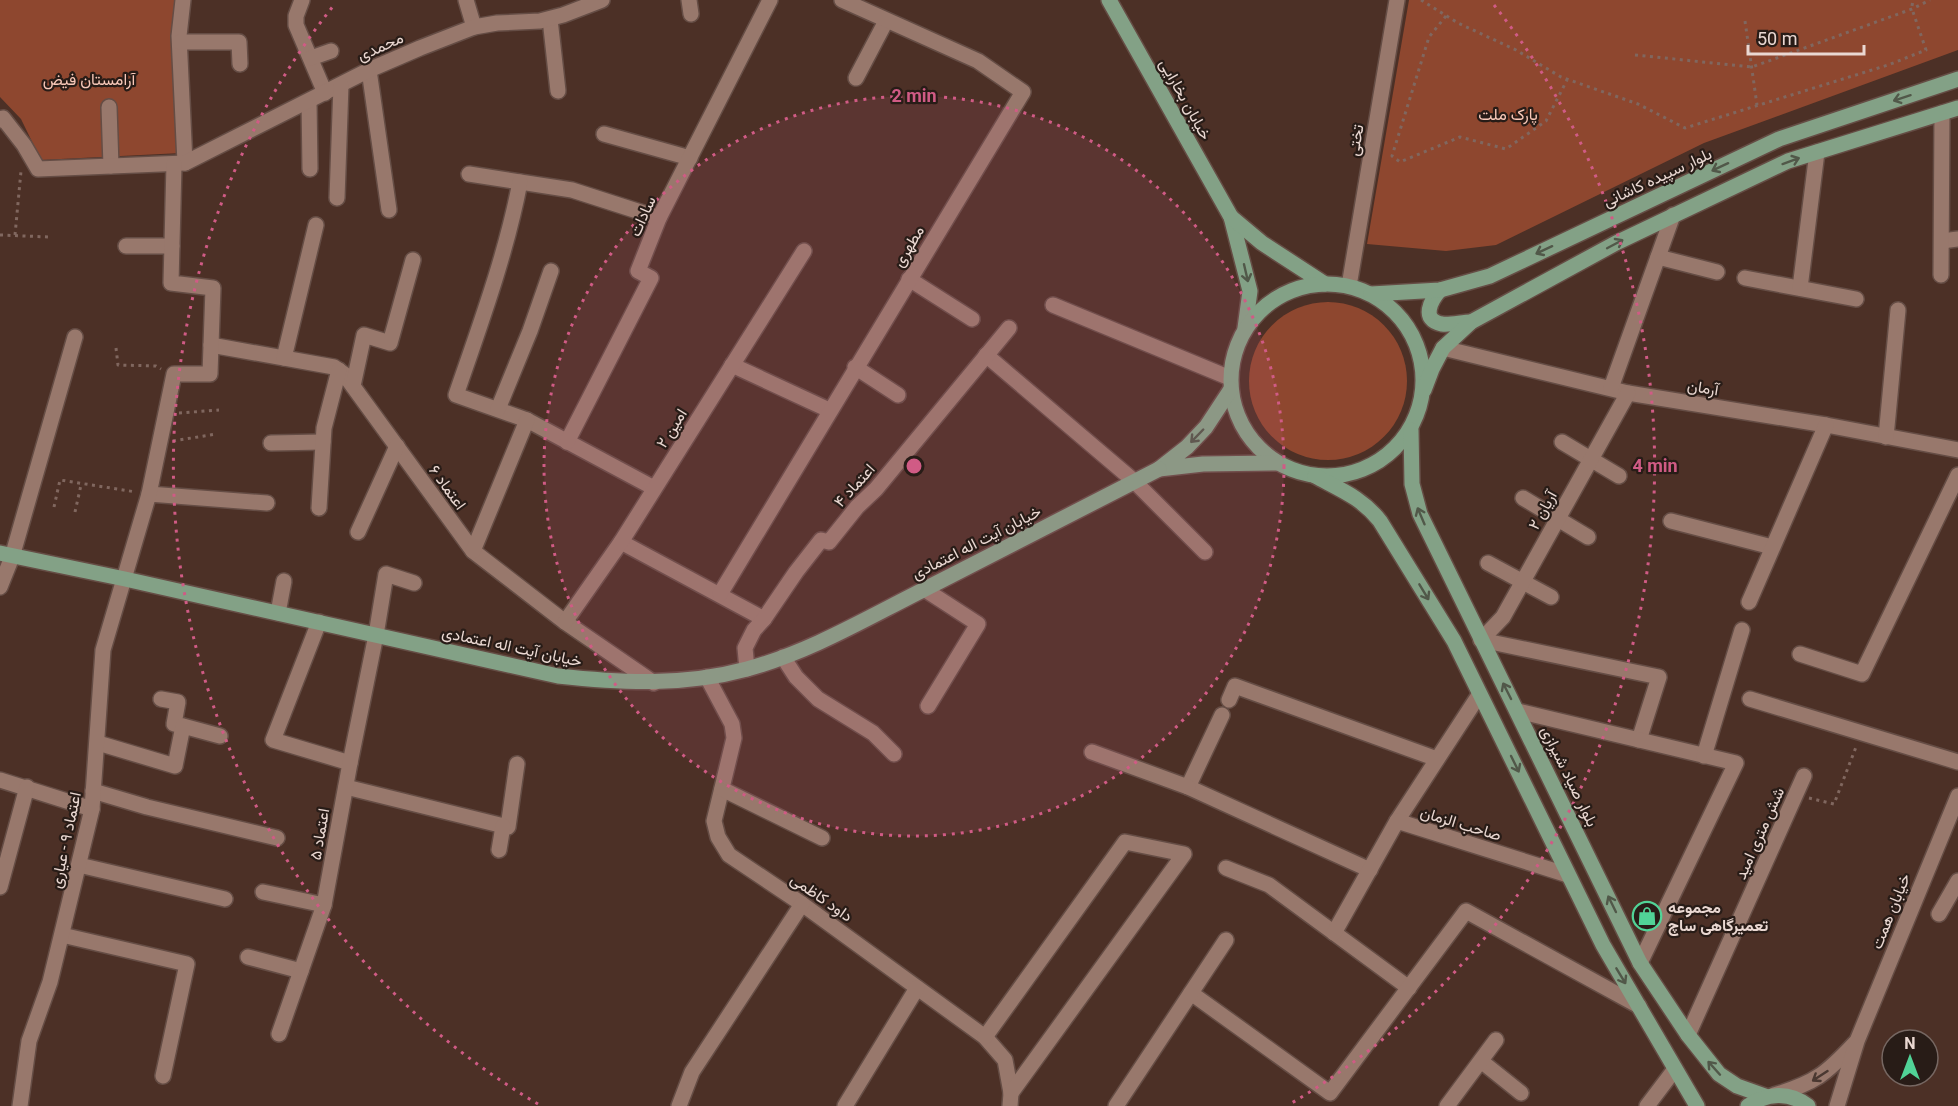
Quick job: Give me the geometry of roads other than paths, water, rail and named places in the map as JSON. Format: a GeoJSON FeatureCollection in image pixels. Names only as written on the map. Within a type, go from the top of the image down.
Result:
{"type":"FeatureCollection","features":[{"type":"Feature","properties":{"kind":"main road","name":"خیابان بخارایی"},"geometry":{"type":"LineString","coordinates":[[1109,0],[1231,217],[1250,291],[1244,330]]}},
{"type":"Feature","properties":{"kind":"main road","name":"بلوار سپیده کاشانی"},"geometry":{"type":"LineString","coordinates":[[1371,294],[1440,290],[1490,276],[1779,139],[1958,79]]}},
{"type":"Feature","properties":{"kind":"main road"},"geometry":{"type":"LineString","coordinates":[[1424,390],[1422,361],[1412,333],[1394,310],[1371,294],[1349,286],[1325,284],[1301,287],[1279,297],[1259,311],[1244,330],[1234,353],[1231,383],[1238,418],[1254,443],[1277,463],[1295,472],[1338,477],[1360,472],[1380,462],[1397,448],[1411,430],[1420,411],[1424,390],[1432,369],[1443,348],[1471,322],[1616,243],[1788,161],[1958,108]]}},
{"type":"Feature","properties":{"kind":"main road","name":"خیابان بخارایی"},"geometry":{"type":"LineString","coordinates":[[1231,217],[1262,243],[1325,284]]}},
{"type":"Feature","properties":{"kind":"main road"},"geometry":{"type":"LineString","coordinates":[[1440,290],[1431,300],[1429,309],[1432,318],[1441,324],[1471,322]]}},
{"type":"Feature","properties":{"kind":"main road"},"geometry":{"type":"LineString","coordinates":[[1159,469],[1187,447],[1206,427],[1231,383]]}},
{"type":"Feature","properties":{"kind":"main road","name":"بلوار صیاد شیرازی"},"geometry":{"type":"LineString","coordinates":[[1411,430],[1412,483],[1420,514],[1640,963],[1688,1035],[1719,1074],[1737,1086],[1769,1096],[1791,1097],[1808,1106]]}},
{"type":"Feature","properties":{"kind":"main road"},"geometry":{"type":"LineString","coordinates":[[1159,469],[1203,464],[1277,463]]}},
{"type":"Feature","properties":{"kind":"main road","name":"خیابان آیت اله اعتمادی"},"geometry":{"type":"LineString","coordinates":[[6,555],[125,579],[558,676],[606,681],[654,682],[707,677],[747,669],[818,644],[1159,469]]}},
{"type":"Feature","properties":{"kind":"main road"},"geometry":{"type":"LineString","coordinates":[[1315,476],[1361,500],[1380,521],[1454,641],[1603,945],[1697,1106]]}},
{"type":"Feature","properties":{"kind":"main road"},"geometry":{"type":"LineString","coordinates":[[1748,1106],[1769,1096]]}},
{"type":"Feature","properties":{"kind":"street"},"geometry":{"type":"LineString","coordinates":[[183,0],[180,42],[180,164],[172,246],[171,284],[213,288],[211,345],[334,367],[339,370],[331,395],[323,442],[319,508]]}},
{"type":"Feature","properties":{"kind":"street"},"geometry":{"type":"LineString","coordinates":[[302,0],[296,16],[296,25],[325,93]]}},
{"type":"Feature","properties":{"kind":"street"},"geometry":{"type":"LineString","coordinates":[[466,0],[474,27]]}},
{"type":"Feature","properties":{"kind":"street","name":"محمدی"},"geometry":{"type":"LineString","coordinates":[[180,164],[369,70],[474,27],[550,19],[602,0]]}},
{"type":"Feature","properties":{"kind":"street","name":"سادات"},"geometry":{"type":"LineString","coordinates":[[567,442],[651,278],[638,271],[659,218],[770,0]]}},
{"type":"Feature","properties":{"kind":"street","name":"مطهری"},"geometry":{"type":"LineString","coordinates":[[720,594],[1023,92],[978,61],[842,0]]}},
{"type":"Feature","properties":{"kind":"street","name":"تختی"},"geometry":{"type":"LineString","coordinates":[[1349,286],[1397,0]]}},
{"type":"Feature","properties":{"kind":"street"},"geometry":{"type":"LineString","coordinates":[[550,19],[558,91]]}},
{"type":"Feature","properties":{"kind":"street"},"geometry":{"type":"LineString","coordinates":[[856,78],[886,21]]}},
{"type":"Feature","properties":{"kind":"street"},"geometry":{"type":"LineString","coordinates":[[180,42],[239,42],[240,64]]}},
{"type":"Feature","properties":{"kind":"street"},"geometry":{"type":"LineString","coordinates":[[311,58],[331,51]]}},
{"type":"Feature","properties":{"kind":"street"},"geometry":{"type":"LineString","coordinates":[[369,70],[388,210]]}},
{"type":"Feature","properties":{"kind":"street"},"geometry":{"type":"LineString","coordinates":[[337,198],[341,85]]}},
{"type":"Feature","properties":{"kind":"street"},"geometry":{"type":"LineString","coordinates":[[309,101],[310,169]]}},
{"type":"Feature","properties":{"kind":"street"},"geometry":{"type":"LineString","coordinates":[[109,107],[111,166]]}},
{"type":"Feature","properties":{"kind":"street"},"geometry":{"type":"LineString","coordinates":[[1941,275],[1942,113]]}},
{"type":"Feature","properties":{"kind":"street"},"geometry":{"type":"LineString","coordinates":[[1,119],[24,145],[38,169],[180,164]]}},
{"type":"Feature","properties":{"kind":"street"},"geometry":{"type":"LineString","coordinates":[[604,134],[690,158]]}},
{"type":"Feature","properties":{"kind":"street"},"geometry":{"type":"LineString","coordinates":[[1800,288],[1817,152]]}},
{"type":"Feature","properties":{"kind":"street"},"geometry":{"type":"LineString","coordinates":[[469,174],[572,190],[659,218]]}},
{"type":"Feature","properties":{"kind":"street"},"geometry":{"type":"LineString","coordinates":[[520,182],[513,217],[497,271],[456,395],[527,420],[654,488]]}},
{"type":"Feature","properties":{"kind":"street"},"geometry":{"type":"LineString","coordinates":[[1611,388],[1674,215]]}},
{"type":"Feature","properties":{"kind":"street"},"geometry":{"type":"LineString","coordinates":[[284,358],[316,225]]}},
{"type":"Feature","properties":{"kind":"street"},"geometry":{"type":"LineString","coordinates":[[1942,241],[1958,239]]}},
{"type":"Feature","properties":{"kind":"street"},"geometry":{"type":"LineString","coordinates":[[126,246],[172,246]]}},
{"type":"Feature","properties":{"kind":"street","name":"امین ۲"},"geometry":{"type":"LineString","coordinates":[[565,622],[621,542],[804,251]]}},
{"type":"Feature","properties":{"kind":"street"},"geometry":{"type":"LineString","coordinates":[[1658,257],[1716,272]]}},
{"type":"Feature","properties":{"kind":"street"},"geometry":{"type":"LineString","coordinates":[[353,386],[363,334],[390,343],[413,260]]}},
{"type":"Feature","properties":{"kind":"street"},"geometry":{"type":"LineString","coordinates":[[498,409],[530,331],[550,271]]}},
{"type":"Feature","properties":{"kind":"street"},"geometry":{"type":"LineString","coordinates":[[1744,278],[1856,299]]}},
{"type":"Feature","properties":{"kind":"street"},"geometry":{"type":"LineString","coordinates":[[909,279],[972,319]]}},
{"type":"Feature","properties":{"kind":"street"},"geometry":{"type":"LineString","coordinates":[[1053,305],[1231,383]]}},
{"type":"Feature","properties":{"kind":"street"},"geometry":{"type":"LineString","coordinates":[[1886,436],[1898,310]]}},
{"type":"Feature","properties":{"kind":"street","name":"اعتماد ۴"},"geometry":{"type":"LineString","coordinates":[[747,669],[745,648],[754,630],[811,552],[821,540],[829,542],[857,507],[876,489],[1009,328]]}},
{"type":"Feature","properties":{"kind":"street"},"geometry":{"type":"LineString","coordinates":[[0,587],[6,555],[75,337]]}},
{"type":"Feature","properties":{"kind":"street","name":"اعتماد ۹ - عیاری"},"geometry":{"type":"LineString","coordinates":[[20,1106],[30,1041],[50,982],[92,809],[103,650],[149,494],[174,374],[210,374],[211,345]]}},
{"type":"Feature","properties":{"kind":"street","name":"آرمان"},"geometry":{"type":"LineString","coordinates":[[1443,348],[1628,393],[1826,425],[1958,450]]}},
{"type":"Feature","properties":{"kind":"street"},"geometry":{"type":"LineString","coordinates":[[986,355],[1134,482],[1205,552]]}},
{"type":"Feature","properties":{"kind":"street"},"geometry":{"type":"LineString","coordinates":[[732,365],[829,410]]}},
{"type":"Feature","properties":{"kind":"street"},"geometry":{"type":"LineString","coordinates":[[855,367],[898,395]]}},
{"type":"Feature","properties":{"kind":"street","name":"اعتماد ۶"},"geometry":{"type":"LineString","coordinates":[[339,370],[473,551],[565,622],[654,682]]}},
{"type":"Feature","properties":{"kind":"street","name":"آریان ۲"},"geometry":{"type":"LineString","coordinates":[[1481,640],[1503,617],[1628,393]]}},
{"type":"Feature","properties":{"kind":"street"},"geometry":{"type":"LineString","coordinates":[[473,551],[527,420]]}},
{"type":"Feature","properties":{"kind":"street"},"geometry":{"type":"LineString","coordinates":[[1749,602],[1826,425]]}},
{"type":"Feature","properties":{"kind":"street"},"geometry":{"type":"LineString","coordinates":[[271,443],[323,442]]}},
{"type":"Feature","properties":{"kind":"street"},"geometry":{"type":"LineString","coordinates":[[1562,442],[1619,476]]}},
{"type":"Feature","properties":{"kind":"street"},"geometry":{"type":"LineString","coordinates":[[357,532],[397,446]]}},
{"type":"Feature","properties":{"kind":"street"},"geometry":{"type":"LineString","coordinates":[[1800,654],[1862,674],[1958,475]]}},
{"type":"Feature","properties":{"kind":"street"},"geometry":{"type":"LineString","coordinates":[[149,494],[267,502]]}},
{"type":"Feature","properties":{"kind":"street"},"geometry":{"type":"LineString","coordinates":[[1523,498],[1588,537]]}},
{"type":"Feature","properties":{"kind":"street"},"geometry":{"type":"LineString","coordinates":[[1671,521],[1772,548]]}},
{"type":"Feature","properties":{"kind":"street"},"geometry":{"type":"LineString","coordinates":[[621,542],[764,619]]}},
{"type":"Feature","properties":{"kind":"street"},"geometry":{"type":"LineString","coordinates":[[1488,563],[1551,597]]}},
{"type":"Feature","properties":{"kind":"street","name":"اعتماد ۵"},"geometry":{"type":"LineString","coordinates":[[279,1034],[324,905],[386,574],[414,583]]}},
{"type":"Feature","properties":{"kind":"street"},"geometry":{"type":"LineString","coordinates":[[278,613],[284,581]]}},
{"type":"Feature","properties":{"kind":"street"},"geometry":{"type":"LineString","coordinates":[[924,589],[978,624],[928,706]]}},
{"type":"Feature","properties":{"kind":"street"},"geometry":{"type":"LineString","coordinates":[[319,622],[273,740],[350,764]]}},
{"type":"Feature","properties":{"kind":"street"},"geometry":{"type":"LineString","coordinates":[[1704,756],[1742,630]]}},
{"type":"Feature","properties":{"kind":"street"},"geometry":{"type":"LineString","coordinates":[[1481,640],[1659,677],[1639,740]]}},
{"type":"Feature","properties":{"kind":"street"},"geometry":{"type":"LineString","coordinates":[[783,657],[796,677],[818,699],[873,733],[894,754]]}},
{"type":"Feature","properties":{"kind":"street","name":"داود کاظمی"},"geometry":{"type":"LineString","coordinates":[[707,677],[732,724],[734,738],[714,822],[718,837],[729,855],[802,904],[985,1037],[1005,1060],[1011,1099]]}},
{"type":"Feature","properties":{"kind":"street"},"geometry":{"type":"LineString","coordinates":[[1230,700],[1235,686],[1437,759]]}},
{"type":"Feature","properties":{"kind":"street"},"geometry":{"type":"LineString","coordinates":[[1397,822],[1479,695]]}},
{"type":"Feature","properties":{"kind":"street"},"geometry":{"type":"LineString","coordinates":[[161,699],[178,702],[174,724],[220,736]]}},
{"type":"Feature","properties":{"kind":"street"},"geometry":{"type":"LineString","coordinates":[[1750,699],[1958,762]]}},
{"type":"Feature","properties":{"kind":"street"},"geometry":{"type":"LineString","coordinates":[[1518,711],[1736,764],[1640,963]]}},
{"type":"Feature","properties":{"kind":"street"},"geometry":{"type":"LineString","coordinates":[[1188,787],[1222,715]]}},
{"type":"Feature","properties":{"kind":"street"},"geometry":{"type":"LineString","coordinates":[[98,743],[175,766],[183,726]]}},
{"type":"Feature","properties":{"kind":"street"},"geometry":{"type":"LineString","coordinates":[[1092,752],[1188,787],[1370,870]]}},
{"type":"Feature","properties":{"kind":"street"},"geometry":{"type":"LineString","coordinates":[[499,850],[506,826],[516,764]]}},
{"type":"Feature","properties":{"kind":"street","name":"شش متری امید"},"geometry":{"type":"LineString","coordinates":[[1688,1035],[1804,776]]}},
{"type":"Feature","properties":{"kind":"street"},"geometry":{"type":"LineString","coordinates":[[0,780],[92,809]]}},
{"type":"Feature","properties":{"kind":"street"},"geometry":{"type":"LineString","coordinates":[[0,887],[27,787]]}},
{"type":"Feature","properties":{"kind":"street"},"geometry":{"type":"LineString","coordinates":[[346,787],[506,826]]}},
{"type":"Feature","properties":{"kind":"street"},"geometry":{"type":"LineString","coordinates":[[722,789],[822,838]]}},
{"type":"Feature","properties":{"kind":"street"},"geometry":{"type":"LineString","coordinates":[[93,791],[147,807],[277,838]]}},
{"type":"Feature","properties":{"kind":"street","name":"خیابان همت"},"geometry":{"type":"LineString","coordinates":[[1857,1041],[1958,796]]}},
{"type":"Feature","properties":{"kind":"street","name":"صاحب الزمان"},"geometry":{"type":"LineString","coordinates":[[1334,933],[1397,822],[1568,875]]}},
{"type":"Feature","properties":{"kind":"street"},"geometry":{"type":"LineString","coordinates":[[985,1037],[1125,842],[1184,854],[1011,1099]]}},
{"type":"Feature","properties":{"kind":"street"},"geometry":{"type":"LineString","coordinates":[[79,865],[225,899]]}},
{"type":"Feature","properties":{"kind":"street"},"geometry":{"type":"LineString","coordinates":[[1226,868],[1269,885],[1409,988]]}},
{"type":"Feature","properties":{"kind":"street"},"geometry":{"type":"LineString","coordinates":[[1940,914],[1958,881]]}},
{"type":"Feature","properties":{"kind":"street"},"geometry":{"type":"LineString","coordinates":[[262,892],[324,905]]}},
{"type":"Feature","properties":{"kind":"street"},"geometry":{"type":"LineString","coordinates":[[678,1106],[692,1072],[802,904]]}},
{"type":"Feature","properties":{"kind":"street"},"geometry":{"type":"LineString","coordinates":[[1191,993],[1330,1093],[1466,911],[1639,1006]]}},
{"type":"Feature","properties":{"kind":"street"},"geometry":{"type":"LineString","coordinates":[[62,935],[187,964],[163,1076]]}},
{"type":"Feature","properties":{"kind":"street"},"geometry":{"type":"LineString","coordinates":[[1116,1106],[1226,940]]}},
{"type":"Feature","properties":{"kind":"street"},"geometry":{"type":"LineString","coordinates":[[248,957],[301,971]]}},
{"type":"Feature","properties":{"kind":"street"},"geometry":{"type":"LineString","coordinates":[[845,1106],[917,988]]}},
{"type":"Feature","properties":{"kind":"street"},"geometry":{"type":"LineString","coordinates":[[1447,1106],[1496,1040]]}},
{"type":"Feature","properties":{"kind":"street"},"geometry":{"type":"LineString","coordinates":[[1769,1096],[1792,1090],[1821,1077],[1833,1068],[1857,1041]]}},
{"type":"Feature","properties":{"kind":"street"},"geometry":{"type":"LineString","coordinates":[[1837,1106],[1857,1041]]}},
{"type":"Feature","properties":{"kind":"street"},"geometry":{"type":"LineString","coordinates":[[1481,1061],[1521,1093]]}},
{"type":"Feature","properties":{"kind":"street"},"geometry":{"type":"LineString","coordinates":[[1647,1106],[1675,1069]]}},
{"type":"Feature","properties":{"kind":"place","name":"مجموعه تعمیرگاهی ساچ"},"geometry":{"type":"Point","coordinates":[1647,916]}},
{"type":"Feature","properties":{"kind":"park label","name":"آرامستان فیض"},"geometry":{"type":"Point","coordinates":[89,79]}},
{"type":"Feature","properties":{"kind":"park label","name":"پارک ملت"},"geometry":{"type":"Point","coordinates":[1508,114]}}]}
